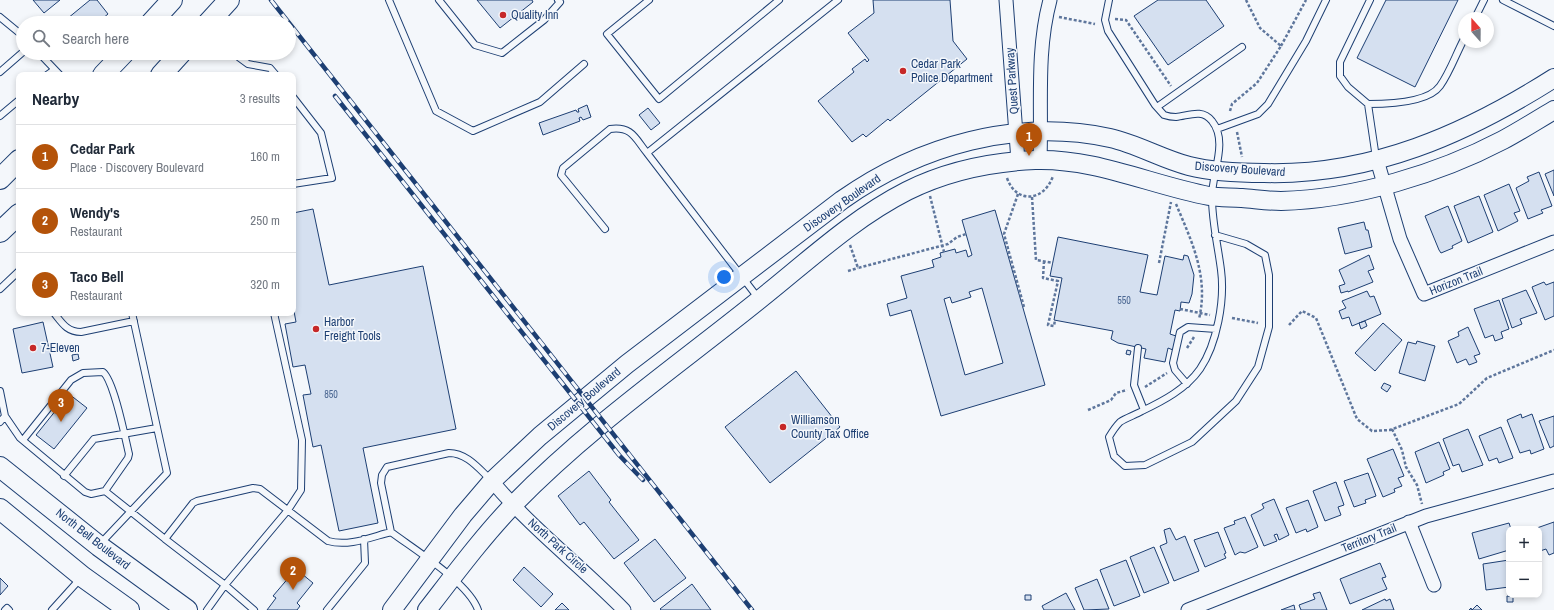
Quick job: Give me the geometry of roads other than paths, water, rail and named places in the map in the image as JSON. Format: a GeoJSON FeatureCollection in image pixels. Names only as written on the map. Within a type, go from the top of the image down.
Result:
{"type":"FeatureCollection","features":[{"type":"Feature","properties":{"kind":"main road"},"geometry":{"type":"LineString","coordinates":[[157,16],[172,0]]}},
{"type":"Feature","properties":{"kind":"main road"},"geometry":{"type":"LineString","coordinates":[[214,16],[229,0]]}},
{"type":"Feature","properties":{"kind":"main road"},"geometry":{"type":"LineString","coordinates":[[106,72],[117,60]]}},
{"type":"Feature","properties":{"kind":"main road"},"geometry":{"type":"LineString","coordinates":[[164,72],[175,60]]}},
{"type":"Feature","properties":{"kind":"main road"},"geometry":{"type":"LineString","coordinates":[[0,179],[16,163]]}},
{"type":"Feature","properties":{"kind":"main road"},"geometry":{"type":"LineString","coordinates":[[0,232],[16,217]]}},
{"type":"Feature","properties":{"kind":"main road","name":"North Bell Boulevard"},"geometry":{"type":"LineString","coordinates":[[0,467],[99,546],[187,610]]}},
{"type":"Feature","properties":{"kind":"main road"},"geometry":{"type":"LineString","coordinates":[[0,510],[83,577],[129,610]]}},
{"type":"Feature","properties":{"kind":"street","name":"Quest Parkway"},"geometry":{"type":"LineString","coordinates":[[1006,0],[1018,161]]}},
{"type":"Feature","properties":{"kind":"street"},"geometry":{"type":"LineString","coordinates":[[1040,160],[1041,52],[1045,19],[1050,0]]}},
{"type":"Feature","properties":{"kind":"street","name":"Discovery Boulevard"},"geometry":{"type":"LineString","coordinates":[[392,610],[429,560],[492,481],[540,436],[627,364],[869,181],[905,163],[942,148],[1016,132],[1071,131],[1112,138],[1188,166],[1217,170],[1264,173],[1296,173],[1338,168],[1377,160],[1424,146],[1462,131],[1511,105],[1554,78]]}},
{"type":"Feature","properties":{"kind":"street","name":"Discovery Boulevard"},"geometry":{"type":"LineString","coordinates":[[427,610],[513,505],[598,427],[760,300],[840,233],[877,208],[908,190],[947,174],[982,166],[1018,161],[1040,160],[1080,164],[1119,171],[1167,186],[1211,196],[1281,201],[1335,195],[1385,186],[1451,164],[1503,141],[1554,110]]}},
{"type":"Feature","properties":{"kind":"street","name":"Horizon Trail"},"geometry":{"type":"LineString","coordinates":[[1377,160],[1400,239],[1424,294],[1554,242]]}},
{"type":"Feature","properties":{"kind":"street","name":"North Park Circle"},"geometry":{"type":"LineString","coordinates":[[492,481],[513,505],[591,576],[624,610]]}},
{"type":"Feature","properties":{"kind":"street","name":"Territory Trail"},"geometry":{"type":"LineString","coordinates":[[1188,610],[1426,516],[1554,481]]}},
{"type":"Feature","properties":{"kind":"street"},"geometry":{"type":"LineString","coordinates":[[1409,522],[1434,585]]}},
{"type":"Feature","properties":{"kind":"lane"},"geometry":{"type":"LineString","coordinates":[[389,0],[436,111],[473,131],[540,102],[584,64]]}},
{"type":"Feature","properties":{"kind":"lane"},"geometry":{"type":"LineString","coordinates":[[439,0],[475,45],[502,53],[544,20],[560,2],[558,0]]}},
{"type":"Feature","properties":{"kind":"lane"},"geometry":{"type":"LineString","coordinates":[[649,0],[607,34],[659,99],[779,0]]}},
{"type":"Feature","properties":{"kind":"lane"},"geometry":{"type":"LineString","coordinates":[[647,153],[838,0]]}},
{"type":"Feature","properties":{"kind":"lane"},"geometry":{"type":"LineString","coordinates":[[1109,0],[1105,20],[1108,31],[1157,107],[1164,115],[1175,117],[1189,113],[1202,114],[1212,120],[1216,130],[1218,143],[1217,170],[1211,196],[1215,235],[1221,272],[1219,316],[1216,329],[1208,355],[1199,370],[1187,384],[1144,410],[1120,422],[1109,437],[1114,456],[1125,466],[1145,465],[1192,442],[1236,401],[1258,367],[1268,328],[1269,276],[1265,255],[1246,244],[1215,235]]}},
{"type":"Feature","properties":{"kind":"lane"},"geometry":{"type":"LineString","coordinates":[[1216,130],[1258,114],[1268,104],[1306,42],[1326,0]]}},
{"type":"Feature","properties":{"kind":"lane"},"geometry":{"type":"LineString","coordinates":[[1370,0],[1340,62],[1340,76],[1348,87],[1368,104],[1389,104],[1430,95],[1440,86],[1459,48]]}},
{"type":"Feature","properties":{"kind":"lane"},"geometry":{"type":"LineString","coordinates":[[1478,12],[1484,0]]}},
{"type":"Feature","properties":{"kind":"lane"},"geometry":{"type":"LineString","coordinates":[[1503,0],[1554,26]]}},
{"type":"Feature","properties":{"kind":"lane"},"geometry":{"type":"LineString","coordinates":[[1,19],[16,31]]}},
{"type":"Feature","properties":{"kind":"lane"},"geometry":{"type":"LineString","coordinates":[[1157,107],[1242,47]]}},
{"type":"Feature","properties":{"kind":"lane"},"geometry":{"type":"LineString","coordinates":[[0,72],[16,58]]}},
{"type":"Feature","properties":{"kind":"lane"},"geometry":{"type":"LineString","coordinates":[[46,60],[56,72]]}},
{"type":"Feature","properties":{"kind":"lane"},"geometry":{"type":"LineString","coordinates":[[243,60],[248,64],[270,68],[273,72]]}},
{"type":"Feature","properties":{"kind":"lane"},"geometry":{"type":"LineString","coordinates":[[296,101],[320,133],[332,178],[296,184]]}},
{"type":"Feature","properties":{"kind":"lane"},"geometry":{"type":"LineString","coordinates":[[0,116],[16,103]]}},
{"type":"Feature","properties":{"kind":"lane"},"geometry":{"type":"LineString","coordinates":[[1368,104],[1377,160]]}},
{"type":"Feature","properties":{"kind":"lane"},"geometry":{"type":"LineString","coordinates":[[605,230],[561,176],[563,168],[610,129],[620,128],[628,130],[647,153],[760,300]]}},
{"type":"Feature","properties":{"kind":"lane"},"geometry":{"type":"LineString","coordinates":[[0,288],[16,274]]}},
{"type":"Feature","properties":{"kind":"lane"},"geometry":{"type":"LineString","coordinates":[[56,316],[65,327],[73,332],[81,332],[134,321]]}},
{"type":"Feature","properties":{"kind":"lane"},"geometry":{"type":"LineString","coordinates":[[99,546],[167,473],[133,316]]}},
{"type":"Feature","properties":{"kind":"lane"},"geometry":{"type":"LineString","coordinates":[[207,610],[225,585],[288,510],[301,490],[302,440],[275,316]]}},
{"type":"Feature","properties":{"kind":"lane"},"geometry":{"type":"LineString","coordinates":[[1187,384],[1175,370],[1173,362],[1180,332],[1188,327],[1216,329]]}},
{"type":"Feature","properties":{"kind":"lane"},"geometry":{"type":"LineString","coordinates":[[1138,348],[1134,385],[1144,410]]}},
{"type":"Feature","properties":{"kind":"lane"},"geometry":{"type":"LineString","coordinates":[[0,391],[5,416],[23,440],[64,476],[85,492],[90,494],[105,491],[128,458],[124,434],[108,376],[103,372],[82,373],[72,380],[23,440]]}},
{"type":"Feature","properties":{"kind":"lane"},"geometry":{"type":"LineString","coordinates":[[0,422],[5,416]]}},
{"type":"Feature","properties":{"kind":"lane"},"geometry":{"type":"LineString","coordinates":[[64,476],[89,443],[94,439],[157,428]]}},
{"type":"Feature","properties":{"kind":"lane"},"geometry":{"type":"LineString","coordinates":[[478,610],[476,604],[452,578],[391,532],[381,483],[382,475],[387,466],[449,453],[457,453],[464,456],[492,481]]}},
{"type":"Feature","properties":{"kind":"lane"},"geometry":{"type":"LineString","coordinates":[[166,539],[193,503],[253,488],[260,489],[328,541],[338,544],[391,532]]}},
{"type":"Feature","properties":{"kind":"lane"},"geometry":{"type":"LineString","coordinates":[[105,491],[225,585],[254,610]]}},
{"type":"Feature","properties":{"kind":"lane"},"geometry":{"type":"LineString","coordinates":[[327,610],[366,563],[364,539]]}},
{"type":"Feature","properties":{"kind":"lane"},"geometry":{"type":"LineString","coordinates":[[52,610],[83,577]]}},
{"type":"Feature","properties":{"kind":"lane"},"geometry":{"type":"LineString","coordinates":[[5,610],[7,608],[9,610]]}},
{"type":"Feature","properties":{"kind":"railway"},"geometry":{"type":"LineString","coordinates":[[271,0],[284,16]]}},
{"type":"Feature","properties":{"kind":"railway"},"geometry":{"type":"LineString","coordinates":[[296,32],[752,610]]}},
{"type":"Feature","properties":{"kind":"railway"},"geometry":{"type":"LineString","coordinates":[[335,96],[619,455],[643,480]]}},
{"type":"Feature","properties":{"kind":"place","name":"Quality Inn"},"geometry":{"type":"Point","coordinates":[503,15]}},
{"type":"Feature","properties":{"kind":"place","name":"Cedar Park Police Department"},"geometry":{"type":"Point","coordinates":[903,71]}},
{"type":"Feature","properties":{"kind":"place","name":"Cedar Park"},"geometry":{"type":"Point","coordinates":[1029,156]}},
{"type":"Feature","properties":{"kind":"place","name":"Harbor Freight Tools"},"geometry":{"type":"Point","coordinates":[316,329]}},
{"type":"Feature","properties":{"kind":"place","name":"7-Eleven"},"geometry":{"type":"Point","coordinates":[33,348]}},
{"type":"Feature","properties":{"kind":"place","name":"Taco Bell"},"geometry":{"type":"Point","coordinates":[61,422]}},
{"type":"Feature","properties":{"kind":"place","name":"Williamson County Tax Office"},"geometry":{"type":"Point","coordinates":[783,427]}},
{"type":"Feature","properties":{"kind":"place","name":"Wendy's"},"geometry":{"type":"Point","coordinates":[293,590]}}]}
